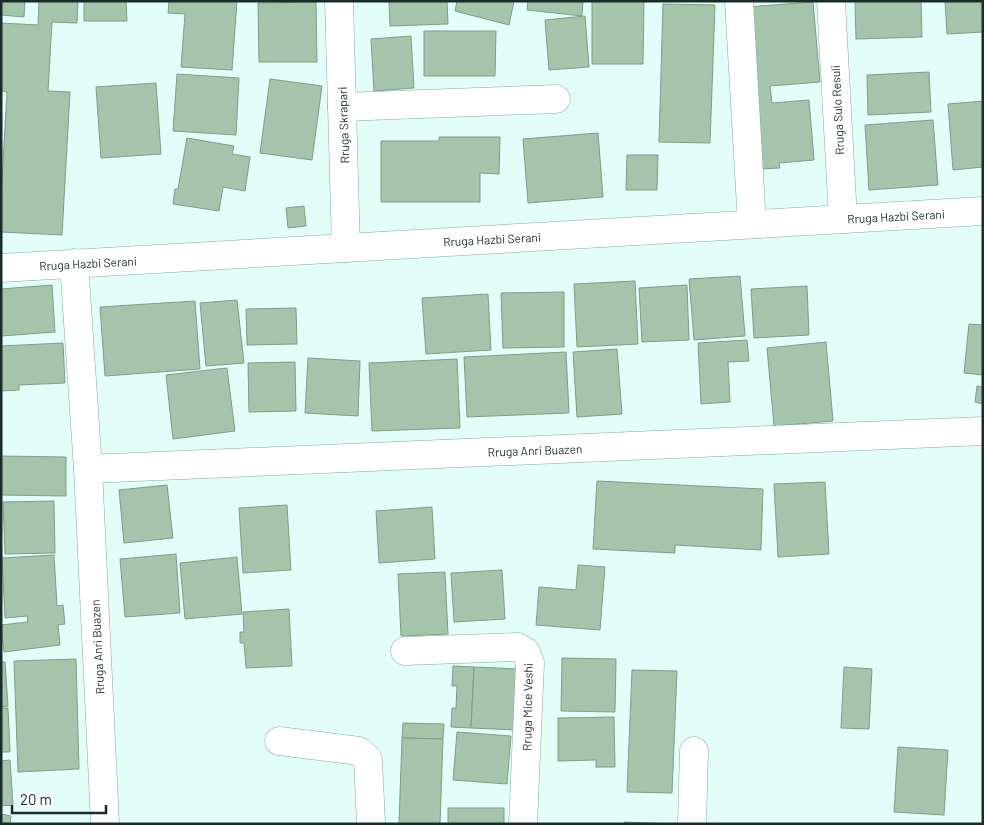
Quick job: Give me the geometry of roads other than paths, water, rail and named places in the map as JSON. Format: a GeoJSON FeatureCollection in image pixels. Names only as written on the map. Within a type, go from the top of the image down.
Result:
{"type":"FeatureCollection","features":[{"type":"Feature","properties":{"kind":"street","name":"Rruga Skrapari"},"geometry":{"type":"LineString","coordinates":[[339,1],[346,248]]}},
{"type":"Feature","properties":{"kind":"street"},"geometry":{"type":"LineString","coordinates":[[739,1],[752,224]]}},
{"type":"Feature","properties":{"kind":"street","name":"Rruga Sulo Resuli"},"geometry":{"type":"LineString","coordinates":[[831,1],[843,219]]}},
{"type":"Feature","properties":{"kind":"street"},"geometry":{"type":"LineString","coordinates":[[342,107],[556,98]]}},
{"type":"Feature","properties":{"kind":"street","name":"Rruga Hazbi Serani"},"geometry":{"type":"LineString","coordinates":[[1,268],[983,211]]}},
{"type":"Feature","properties":{"kind":"street","name":"Rruga Anri Buazen"},"geometry":{"type":"LineString","coordinates":[[74,263],[88,469],[105,824]]}},
{"type":"Feature","properties":{"kind":"street","name":"Rruga Anri Buazen"},"geometry":{"type":"LineString","coordinates":[[88,469],[983,431]]}},
{"type":"Feature","properties":{"kind":"street","name":"Rruga Mice Veshi"},"geometry":{"type":"LineString","coordinates":[[405,651],[518,647],[526,652],[530,663],[523,824]]}},
{"type":"Feature","properties":{"kind":"street"},"geometry":{"type":"LineString","coordinates":[[280,741],[359,751],[364,755],[368,759],[371,824]]}},
{"type":"Feature","properties":{"kind":"street"},"geometry":{"type":"LineString","coordinates":[[692,824],[694,751]]}}]}
